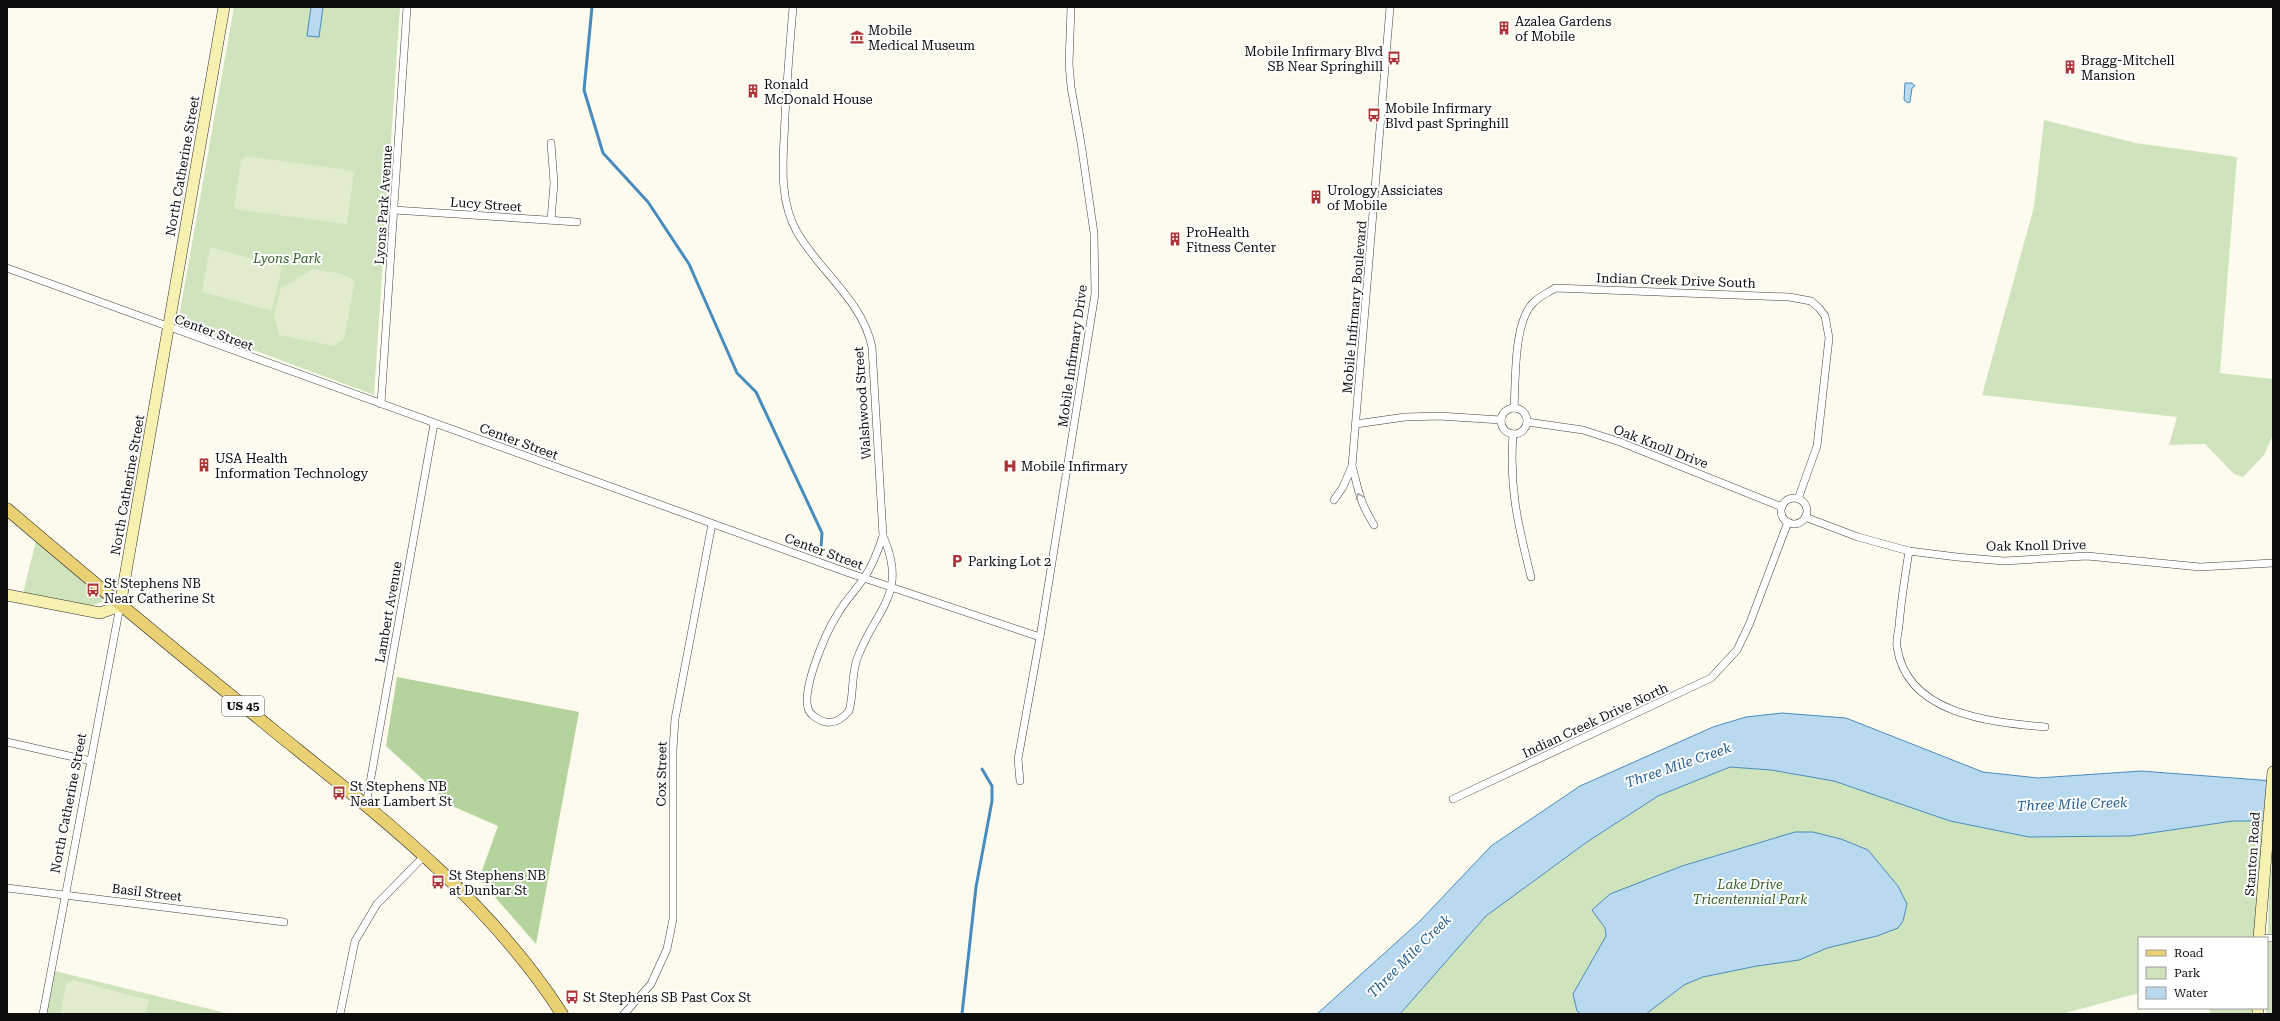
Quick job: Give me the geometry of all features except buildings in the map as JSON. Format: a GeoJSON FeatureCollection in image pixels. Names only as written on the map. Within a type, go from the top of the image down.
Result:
{"type":"FeatureCollection","features":[{"type":"Feature","properties":{"kind":"main road","name":"US 45"},"geometry":{"type":"LineString","coordinates":[[7,509],[120,606],[366,806],[424,856],[494,924],[562,1014]]}},
{"type":"Feature","properties":{"kind":"street","name":"North Catherine Street"},"geometry":{"type":"LineString","coordinates":[[43,1014],[120,606],[224,7]]}},
{"type":"Feature","properties":{"kind":"street","name":"Lyons Park Avenue"},"geometry":{"type":"LineString","coordinates":[[381,404],[407,7]]}},
{"type":"Feature","properties":{"kind":"street","name":"Walshwood Street"},"geometry":{"type":"LineString","coordinates":[[793,7],[783,164],[785,199],[788,214],[804,244],[857,309],[868,330],[872,347],[883,536],[892,560],[893,588],[886,604],[872,626],[856,661],[849,711],[835,722],[825,722],[813,715],[808,708],[812,676],[825,635],[848,597],[864,578],[873,562],[883,536]]}},
{"type":"Feature","properties":{"kind":"street","name":"Mobile Infirmary Drive"},"geometry":{"type":"LineString","coordinates":[[1020,781],[1018,759],[1040,637],[1095,294],[1094,233],[1081,142],[1070,86],[1069,57],[1071,7]]}},
{"type":"Feature","properties":{"kind":"street","name":"Mobile Infirmary Boulevard"},"geometry":{"type":"LineString","coordinates":[[1374,524],[1363,507],[1357,491],[1352,466],[1390,7]]}},
{"type":"Feature","properties":{"kind":"street"},"geometry":{"type":"LineString","coordinates":[[551,143],[554,183],[551,220]]}},
{"type":"Feature","properties":{"kind":"street","name":"Lucy Street"},"geometry":{"type":"LineString","coordinates":[[394,210],[577,222]]}},
{"type":"Feature","properties":{"kind":"street","name":"Center Street"},"geometry":{"type":"LineString","coordinates":[[7,268],[168,328],[712,524],[893,588],[1040,637]]}},
{"type":"Feature","properties":{"kind":"street","name":"Indian Creek Drive South"},"geometry":{"type":"LineString","coordinates":[[1514,408],[1519,342],[1523,318],[1533,302],[1555,288],[1789,297],[1811,301],[1825,316],[1829,338],[1817,446],[1798,499]]}},
{"type":"Feature","properties":{"kind":"street"},"geometry":{"type":"LineString","coordinates":[[1514,408],[1525,414],[1527,422],[1521,432],[1513,434],[1503,428],[1501,420],[1507,410],[1514,408]]}},
{"type":"Feature","properties":{"kind":"street"},"geometry":{"type":"LineString","coordinates":[[1356,424],[1405,417],[1432,416],[1501,420]]}},
{"type":"Feature","properties":{"kind":"street","name":"Oak Knoll Drive"},"geometry":{"type":"LineString","coordinates":[[1527,422],[1583,430],[1620,442],[1782,506]]}},
{"type":"Feature","properties":{"kind":"street","name":"Lambert Avenue"},"geometry":{"type":"LineString","coordinates":[[366,806],[434,424]]}},
{"type":"Feature","properties":{"kind":"street"},"geometry":{"type":"LineString","coordinates":[[1513,434],[1511,463],[1514,506],[1531,577]]}},
{"type":"Feature","properties":{"kind":"street","name":"Mobile Infirmary Boulevard"},"geometry":{"type":"LineString","coordinates":[[1334,500],[1343,487],[1352,466]]}},
{"type":"Feature","properties":{"kind":"street"},"geometry":{"type":"LineString","coordinates":[[1798,499],[1805,505],[1805,517],[1796,523],[1788,522],[1781,514],[1782,506],[1787,500],[1798,499]]}},
{"type":"Feature","properties":{"kind":"street","name":"Oak Knoll Drive"},"geometry":{"type":"LineString","coordinates":[[1805,517],[1858,537],[1909,551],[2004,561],[2087,556],[2200,567],[2273,563]]}},
{"type":"Feature","properties":{"kind":"street","name":"Indian Creek Drive North"},"geometry":{"type":"LineString","coordinates":[[1453,799],[1711,678],[1737,650],[1750,625],[1788,522]]}},
{"type":"Feature","properties":{"kind":"street","name":"Cox Street"},"geometry":{"type":"LineString","coordinates":[[624,1014],[651,984],[667,950],[673,919],[673,772],[675,719],[712,524]]}},
{"type":"Feature","properties":{"kind":"street"},"geometry":{"type":"LineString","coordinates":[[1909,551],[1901,597],[1897,647],[1907,677],[1922,694],[1947,707],[1978,718],[2045,727]]}},
{"type":"Feature","properties":{"kind":"street"},"geometry":{"type":"LineString","coordinates":[[7,595],[100,613],[120,606]]}},
{"type":"Feature","properties":{"kind":"street"},"geometry":{"type":"LineString","coordinates":[[7,742],[91,761]]}},
{"type":"Feature","properties":{"kind":"street","name":"Stanton Road"},"geometry":{"type":"LineString","coordinates":[[2259,937],[2273,772]]}},
{"type":"Feature","properties":{"kind":"street"},"geometry":{"type":"LineString","coordinates":[[340,1014],[354,941],[377,904],[424,856]]}},
{"type":"Feature","properties":{"kind":"street","name":"Basil Street"},"geometry":{"type":"LineString","coordinates":[[7,888],[284,922]]}},
{"type":"Feature","properties":{"kind":"green space","name":"Lyons Park"},"geometry":{"type":"Polygon","coordinates":[[[234,7],[400,7],[374,395],[178,322],[234,7]]]}},
{"type":"Feature","properties":{"kind":"green space"},"geometry":{"type":"Polygon","coordinates":[[[2044,120],[2136,143],[2237,157],[2220,373],[2273,379],[2273,435],[2264,455],[2243,477],[2234,474],[2205,444],[2169,445],[2177,417],[1982,395],[2034,207],[2044,120]]]}},
{"type":"Feature","properties":{"kind":"green space"},"geometry":{"type":"Polygon","coordinates":[[[246,156],[354,171],[347,224],[234,209],[241,160],[246,156]]]}},
{"type":"Feature","properties":{"kind":"green space"},"geometry":{"type":"Polygon","coordinates":[[[210,247],[282,267],[272,311],[202,292],[210,247]]]}},
{"type":"Feature","properties":{"kind":"green space"},"geometry":{"type":"Polygon","coordinates":[[[313,269],[342,274],[355,281],[344,339],[333,346],[279,335],[274,314],[281,288],[313,269]]]}},
{"type":"Feature","properties":{"kind":"green space"},"geometry":{"type":"Polygon","coordinates":[[[36,541],[103,597],[102,602],[90,606],[23,593],[36,541]]]}},
{"type":"Feature","properties":{"kind":"green space"},"geometry":{"type":"Polygon","coordinates":[[[397,677],[579,712],[536,944],[479,879],[498,826],[452,806],[386,746],[397,677]]]}},
{"type":"Feature","properties":{"kind":"green space","name":"Lake Drive Tricentennial Park"},"geometry":{"type":"Polygon","coordinates":[[[1730,767],[1771,770],[1834,781],[1950,821],[2029,837],[2130,836],[2233,821],[2268,821],[2259,937],[2138,937],[2138,993],[2062,1014],[1403,1014],[1402,1010],[1486,916],[1587,842],[1658,796],[1730,767]]]}},
{"type":"Feature","properties":{"kind":"green space"},"geometry":{"type":"Polygon","coordinates":[[[2273,860],[2273,1014],[2266,1014],[2266,1009],[2268,1009],[2269,888],[2273,860]]]}},
{"type":"Feature","properties":{"kind":"green space"},"geometry":{"type":"Polygon","coordinates":[[[51,970],[230,1014],[43,1014],[51,970]]]}},
{"type":"Feature","properties":{"kind":"green space"},"geometry":{"type":"Polygon","coordinates":[[[73,980],[149,1000],[145,1014],[60,1014],[66,984],[73,980]]]}},
{"type":"Feature","properties":{"kind":"green space"},"geometry":{"type":"Polygon","coordinates":[[[2209,1009],[2258,1009],[2258,1014],[2210,1014],[2209,1009]]]}},
{"type":"Feature","properties":{"kind":"water"},"geometry":{"type":"Polygon","coordinates":[[[311,7],[323,7],[319,37],[307,36],[311,7]]]}},
{"type":"Feature","properties":{"kind":"water"},"geometry":{"type":"Polygon","coordinates":[[[1905,83],[1912,83],[1915,86],[1912,88],[1910,102],[1908,103],[1904,100],[1905,83]]]}},
{"type":"Feature","properties":{"kind":"water","name":"Three Mile Creek"},"geometry":{"type":"Polygon","coordinates":[[[1782,713],[1846,718],[1983,772],[2038,778],[2141,771],[2273,781],[2273,821],[2233,821],[2130,836],[2029,837],[1950,821],[1834,781],[1771,770],[1730,767],[1658,796],[1587,842],[1486,916],[1400,1014],[1317,1014],[1420,921],[1491,846],[1580,786],[1713,727],[1746,717],[1782,713]]]}},
{"type":"Feature","properties":{"kind":"water"},"geometry":{"type":"Polygon","coordinates":[[[1795,832],[1813,832],[1841,839],[1868,850],[1898,886],[1907,904],[1903,921],[1898,928],[1877,936],[1827,948],[1799,960],[1757,966],[1703,977],[1684,985],[1646,1014],[1581,1014],[1577,1011],[1573,994],[1606,936],[1605,928],[1592,910],[1610,894],[1682,866],[1795,832]]]}},
{"type":"Feature","properties":{"kind":"waterway"},"geometry":{"type":"LineString","coordinates":[[592,7],[584,90],[603,153],[648,202],[689,264],[737,373],[756,392],[822,533],[821,548]]}},
{"type":"Feature","properties":{"kind":"waterway"},"geometry":{"type":"LineString","coordinates":[[962,1014],[976,887],[992,801],[992,786],[982,769]]}},
{"type":"Feature","properties":{"kind":"place","name":"Azalea Gardens of Mobile"},"geometry":{"type":"Point","coordinates":[1504,28]}},
{"type":"Feature","properties":{"kind":"place","name":"Mobile Medical Museum"},"geometry":{"type":"Point","coordinates":[857,37]}},
{"type":"Feature","properties":{"kind":"place","name":"Mobile Infirmary Blvd SB Near Springhill"},"geometry":{"type":"Point","coordinates":[1394,58]}},
{"type":"Feature","properties":{"kind":"place","name":"Bragg-Mitchell Mansion"},"geometry":{"type":"Point","coordinates":[2070,67]}},
{"type":"Feature","properties":{"kind":"place","name":"Ronald McDonald House"},"geometry":{"type":"Point","coordinates":[753,91]}},
{"type":"Feature","properties":{"kind":"place","name":"Mobile Infirmary Blvd past Springhill"},"geometry":{"type":"Point","coordinates":[1374,115]}},
{"type":"Feature","properties":{"kind":"place","name":"Urology Assiciates of Mobile"},"geometry":{"type":"Point","coordinates":[1316,197]}},
{"type":"Feature","properties":{"kind":"place","name":"ProHealth Fitness Center"},"geometry":{"type":"Point","coordinates":[1175,239]}},
{"type":"Feature","properties":{"kind":"place","name":"USA Health Information Technology"},"geometry":{"type":"Point","coordinates":[204,465]}},
{"type":"Feature","properties":{"kind":"place","name":"Mobile Infirmary"},"geometry":{"type":"Point","coordinates":[1010,466]}},
{"type":"Feature","properties":{"kind":"place","name":"Parking Lot 2"},"geometry":{"type":"Point","coordinates":[957,561]}},
{"type":"Feature","properties":{"kind":"place","name":"St Stephens NB Near Catherine St"},"geometry":{"type":"Point","coordinates":[93,590]}},
{"type":"Feature","properties":{"kind":"place","name":"St Stephens NB Near Lambert St"},"geometry":{"type":"Point","coordinates":[339,793]}},
{"type":"Feature","properties":{"kind":"place","name":"St Stephens NB at Dunbar St"},"geometry":{"type":"Point","coordinates":[438,882]}},
{"type":"Feature","properties":{"kind":"place","name":"St Stephens SB Past Cox St"},"geometry":{"type":"Point","coordinates":[572,997]}}]}
